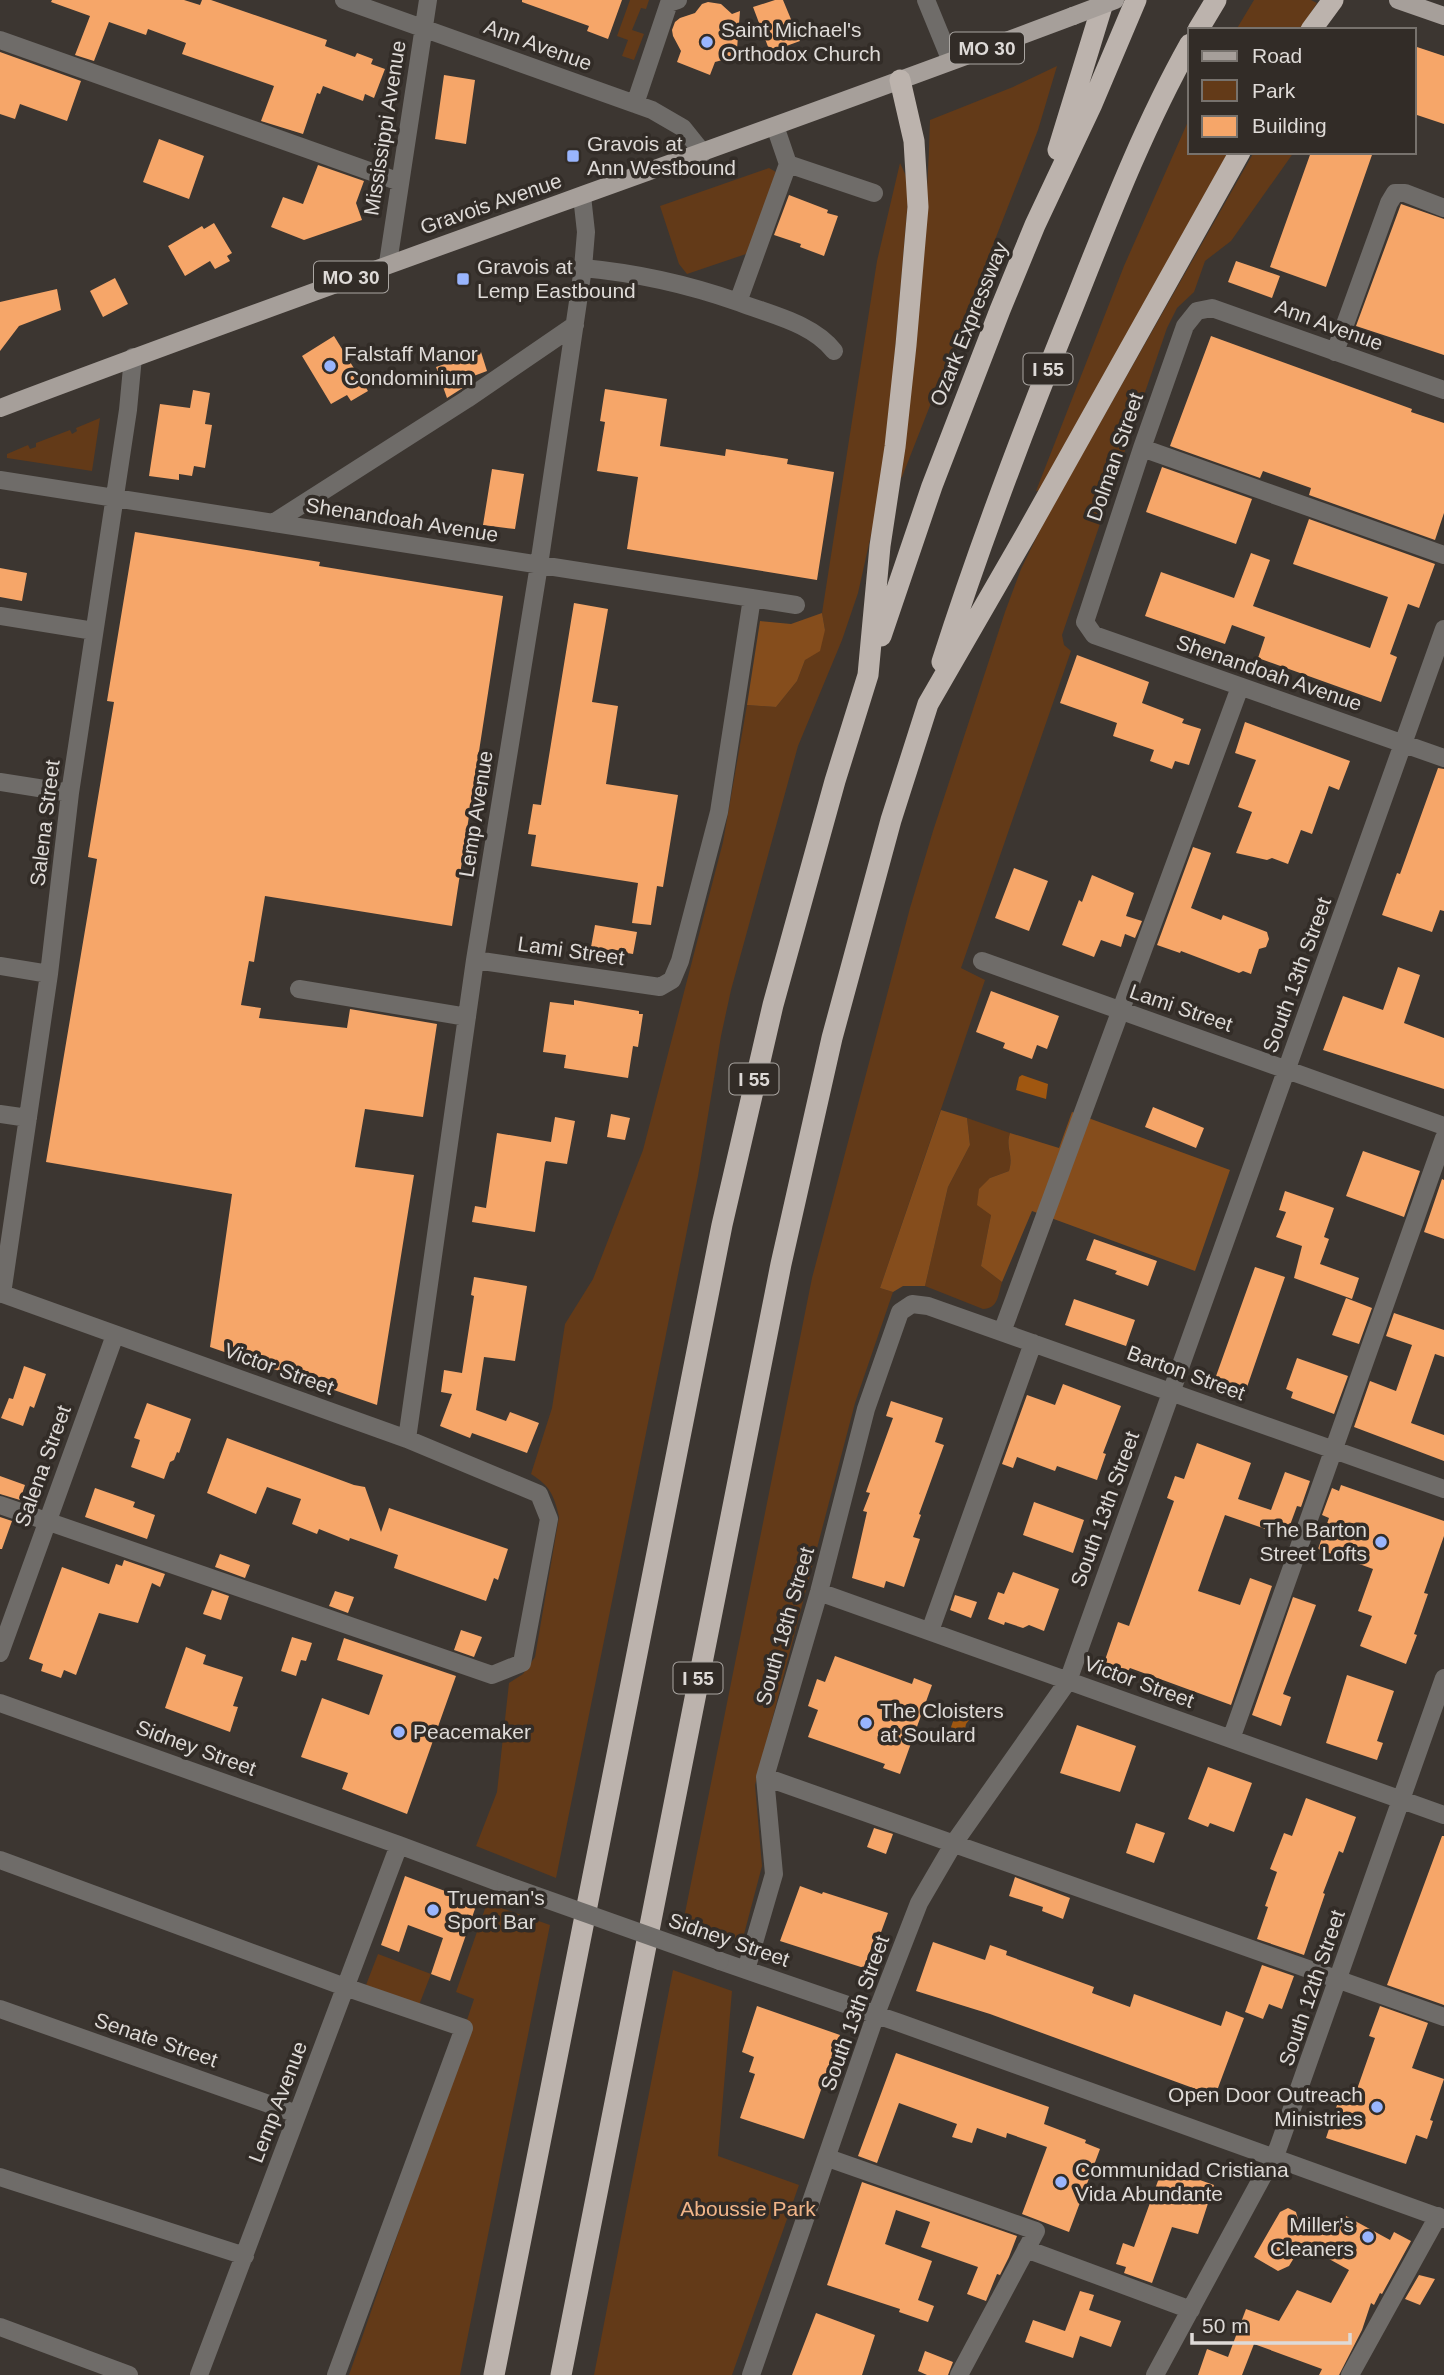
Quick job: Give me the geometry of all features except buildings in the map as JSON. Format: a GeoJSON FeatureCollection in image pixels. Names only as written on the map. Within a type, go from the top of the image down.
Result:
{"type":"FeatureCollection","features":[{"type":"Feature","properties":{"kind":"highway"},"geometry":{"type":"LineString","coordinates":[[1035,225],[1104,0]]}},
{"type":"Feature","properties":{"kind":"highway","name":"Ozark Expressway"},"geometry":{"type":"LineString","coordinates":[[868,675],[932,486],[1035,225],[1092,104],[1136,0]]}},
{"type":"Feature","properties":{"kind":"highway"},"geometry":{"type":"LineString","coordinates":[[1199,28],[1216,0]]}},
{"type":"Feature","properties":{"kind":"highway"},"geometry":{"type":"LineString","coordinates":[[1312,28],[1333,0]]}},
{"type":"Feature","properties":{"kind":"highway","name":"I 55"},"geometry":{"type":"LineString","coordinates":[[561,2375],[792,1211],[860,929],[963,596],[1043,381],[1130,167],[1188,48]]}},
{"type":"Feature","properties":{"kind":"highway"},"geometry":{"type":"LineString","coordinates":[[868,675],[880,546],[902,383],[918,207],[914,141],[900,80]]}},
{"type":"Feature","properties":{"kind":"highway"},"geometry":{"type":"LineString","coordinates":[[928,704],[1239,154]]}},
{"type":"Feature","properties":{"kind":"highway","name":"I 55"},"geometry":{"type":"LineString","coordinates":[[494,2375],[745,1116],[803,893],[868,675]]}},
{"type":"Feature","properties":{"kind":"main road","name":"Gravois Avenue"},"geometry":{"type":"LineString","coordinates":[[0,408],[388,263],[704,153],[1115,0]]}},
{"type":"Feature","properties":{"kind":"main road"},"geometry":{"type":"LineString","coordinates":[[1398,0],[1440,10]]}},
{"type":"Feature","properties":{"kind":"street","name":"Ann Avenue"},"geometry":{"type":"LineString","coordinates":[[344,0],[635,104],[677,124],[704,153]]}},
{"type":"Feature","properties":{"kind":"street","name":"Mississippi Avenue"},"geometry":{"type":"LineString","coordinates":[[388,263],[428,0]]}},
{"type":"Feature","properties":{"kind":"street"},"geometry":{"type":"LineString","coordinates":[[635,104],[669,3],[678,0]]}},
{"type":"Feature","properties":{"kind":"street"},"geometry":{"type":"LineString","coordinates":[[926,0],[951,61]]}},
{"type":"Feature","properties":{"kind":"street"},"geometry":{"type":"LineString","coordinates":[[0,40],[400,182]]}},
{"type":"Feature","properties":{"kind":"street"},"geometry":{"type":"LineString","coordinates":[[738,303],[788,164],[775,126]]}},
{"type":"Feature","properties":{"kind":"street"},"geometry":{"type":"LineString","coordinates":[[788,164],[874,193]]}},
{"type":"Feature","properties":{"kind":"street"},"geometry":{"type":"LineString","coordinates":[[1335,352],[1395,193],[1405,193],[1444,208]]}},
{"type":"Feature","properties":{"kind":"street","name":"Lemp Avenue"},"geometry":{"type":"LineString","coordinates":[[407,1439],[475,960],[575,325],[586,232],[582,196]]}},
{"type":"Feature","properties":{"kind":"street"},"geometry":{"type":"LineString","coordinates":[[583,268],[648,276],[703,290],[812,331],[824,338],[834,351]]}},
{"type":"Feature","properties":{"kind":"street","name":"Ann Avenue"},"geometry":{"type":"LineString","coordinates":[[1197,311],[1212,308],[1444,390]]}},
{"type":"Feature","properties":{"kind":"street","name":"Dolman Street"},"geometry":{"type":"LineString","coordinates":[[1084,622],[1185,326],[1197,311]]}},
{"type":"Feature","properties":{"kind":"street"},"geometry":{"type":"LineString","coordinates":[[272,523],[467,399],[575,325]]}},
{"type":"Feature","properties":{"kind":"street","name":"Salena Street"},"geometry":{"type":"LineString","coordinates":[[1,1294],[49,974],[70,793],[128,410],[133,357]]}},
{"type":"Feature","properties":{"kind":"street"},"geometry":{"type":"LineString","coordinates":[[1142,448],[1444,555]]}},
{"type":"Feature","properties":{"kind":"street","name":"Shenandoah Avenue"},"geometry":{"type":"LineString","coordinates":[[0,480],[796,605]]}},
{"type":"Feature","properties":{"kind":"street","name":"Lami Street"},"geometry":{"type":"LineString","coordinates":[[475,960],[660,987],[672,980],[680,961],[719,811],[752,598]]}},
{"type":"Feature","properties":{"kind":"street"},"geometry":{"type":"LineString","coordinates":[[0,616],[94,631]]}},
{"type":"Feature","properties":{"kind":"street","name":"Shenandoah Avenue"},"geometry":{"type":"LineString","coordinates":[[1084,622],[1094,635],[1444,758]]}},
{"type":"Feature","properties":{"kind":"street","name":"South 13th Street"},"geometry":{"type":"LineString","coordinates":[[751,2375],[876,2014],[919,1903],[954,1843],[1068,1681],[1444,628]]}},
{"type":"Feature","properties":{"kind":"street"},"geometry":{"type":"LineString","coordinates":[[1002,1332],[1240,687]]}},
{"type":"Feature","properties":{"kind":"street"},"geometry":{"type":"LineString","coordinates":[[0,782],[70,793]]}},
{"type":"Feature","properties":{"kind":"street","name":"Lami Street"},"geometry":{"type":"LineString","coordinates":[[982,961],[1444,1126]]}},
{"type":"Feature","properties":{"kind":"street"},"geometry":{"type":"LineString","coordinates":[[0,967],[49,974]]}},
{"type":"Feature","properties":{"kind":"street"},"geometry":{"type":"LineString","coordinates":[[299,989],[467,1017]]}},
{"type":"Feature","properties":{"kind":"street"},"geometry":{"type":"LineString","coordinates":[[0,1114],[28,1118]]}},
{"type":"Feature","properties":{"kind":"street"},"geometry":{"type":"LineString","coordinates":[[1231,1739],[1444,1138]]}},
{"type":"Feature","properties":{"kind":"street","name":"Victor Street"},"geometry":{"type":"LineString","coordinates":[[1,1294],[407,1439],[539,1494],[549,1518],[522,1663],[492,1675],[47,1522]]}},
{"type":"Feature","properties":{"kind":"street","name":"Barton Street"},"geometry":{"type":"LineString","coordinates":[[912,1304],[928,1306],[1444,1489]]}},
{"type":"Feature","properties":{"kind":"street","name":"South 18th Street"},"geometry":{"type":"LineString","coordinates":[[746,1970],[774,1874],[765,1777],[819,1592],[866,1409],[900,1312],[912,1304]]}},
{"type":"Feature","properties":{"kind":"street","name":"Salena Street"},"geometry":{"type":"LineString","coordinates":[[0,1653],[115,1335]]}},
{"type":"Feature","properties":{"kind":"street"},"geometry":{"type":"LineString","coordinates":[[930,1631],[1033,1343]]}},
{"type":"Feature","properties":{"kind":"street"},"geometry":{"type":"LineString","coordinates":[[0,1505],[47,1522]]}},
{"type":"Feature","properties":{"kind":"street","name":"Victor Street"},"geometry":{"type":"LineString","coordinates":[[819,1592],[1444,1815]]}},
{"type":"Feature","properties":{"kind":"street","name":"South 12th Street"},"geometry":{"type":"LineString","coordinates":[[1155,2375],[1274,2157],[1340,1979],[1444,1678]]}},
{"type":"Feature","properties":{"kind":"street","name":"Sidney Street"},"geometry":{"type":"LineString","coordinates":[[0,1703],[1441,2218]]}},
{"type":"Feature","properties":{"kind":"street"},"geometry":{"type":"LineString","coordinates":[[765,1777],[1444,2017]]}},
{"type":"Feature","properties":{"kind":"street","name":"Lemp Avenue"},"geometry":{"type":"LineString","coordinates":[[199,2375],[399,1845]]}},
{"type":"Feature","properties":{"kind":"street"},"geometry":{"type":"LineString","coordinates":[[0,1860],[464,2028],[336,2375]]}},
{"type":"Feature","properties":{"kind":"street","name":"Senate Street"},"geometry":{"type":"LineString","coordinates":[[0,2009],[298,2114]]}},
{"type":"Feature","properties":{"kind":"street"},"geometry":{"type":"LineString","coordinates":[[828,2158],[1036,2231],[959,2375]]}},
{"type":"Feature","properties":{"kind":"street"},"geometry":{"type":"LineString","coordinates":[[0,2178],[245,2256]]}},
{"type":"Feature","properties":{"kind":"street"},"geometry":{"type":"LineString","coordinates":[[1350,2375],[1441,2218]]}},
{"type":"Feature","properties":{"kind":"street"},"geometry":{"type":"LineString","coordinates":[[1026,2249],[1191,2310]]}},
{"type":"Feature","properties":{"kind":"street"},"geometry":{"type":"LineString","coordinates":[[0,2327],[129,2375]]}},
{"type":"Feature","properties":{"kind":"green space"},"geometry":{"type":"Polygon","coordinates":[[[630,0],[649,0],[646,9],[641,8],[632,30],[644,34],[634,60],[622,56],[628,40],[617,36],[630,0]]]}},
{"type":"Feature","properties":{"kind":"green space"},"geometry":{"type":"Polygon","coordinates":[[[1254,0],[1311,0],[1317,3],[1301,28],[1237,28],[1254,0]]]}},
{"type":"Feature","properties":{"kind":"green space"},"geometry":{"type":"Polygon","coordinates":[[[1057,66],[1038,130],[902,477],[898,480],[922,255],[930,120],[1013,87],[1057,66]]]}},
{"type":"Feature","properties":{"kind":"green space"},"geometry":{"type":"Polygon","coordinates":[[[1188,122],[1188,154],[1228,154],[1043,490],[1036,491],[1124,266],[1188,122]]]}},
{"type":"Feature","properties":{"kind":"green space"},"geometry":{"type":"Polygon","coordinates":[[[1253,154],[1293,154],[1231,241],[1205,261],[1194,292],[1177,308],[1167,328],[1062,635],[1064,645],[1071,651],[961,968],[985,980],[880,1288],[893,1292],[855,1403],[755,1785],[762,1866],[743,1938],[725,1939],[683,1923],[812,1278],[933,831],[1005,612],[1021,569],[1046,518],[1253,154]]]}},
{"type":"Feature","properties":{"kind":"green space"},"geometry":{"type":"Polygon","coordinates":[[[900,163],[907,178],[908,200],[888,433],[873,526],[858,593],[842,640],[798,746],[731,990],[698,1176],[556,1878],[476,1846],[497,1792],[509,1683],[523,1674],[535,1657],[559,1517],[550,1492],[531,1474],[552,1408],[565,1324],[593,1279],[643,1150],[723,842],[747,705],[776,707],[797,681],[805,660],[825,630],[822,613],[877,261],[900,163]]]}},
{"type":"Feature","properties":{"kind":"green space"},"geometry":{"type":"Polygon","coordinates":[[[769,168],[776,172],[753,243],[746,254],[687,274],[679,264],[660,206],[769,168]]]}},
{"type":"Feature","properties":{"kind":"green space"},"geometry":{"type":"Polygon","coordinates":[[[100,418],[92,471],[7,458],[7,454],[28,445],[30,449],[36,447],[36,443],[70,430],[72,434],[77,431],[76,428],[100,418]]]}},
{"type":"Feature","properties":{"kind":"green space"},"geometry":{"type":"Polygon","coordinates":[[[967,1118],[1010,1133],[1009,1171],[990,1178],[991,1215],[981,1266],[1002,1282],[995,1304],[983,1309],[925,1286],[948,1187],[970,1145],[967,1118]]]}},
{"type":"Feature","properties":{"kind":"green space"},"geometry":{"type":"Polygon","coordinates":[[[487,1903],[550,1925],[460,2375],[349,2375],[470,2026],[466,2023],[474,1999],[456,1992],[487,1903]]]}},
{"type":"Feature","properties":{"kind":"green space"},"geometry":{"type":"Polygon","coordinates":[[[378,1954],[431,1974],[419,2005],[366,1985],[378,1954]]]}},
{"type":"Feature","properties":{"kind":"green space","name":"Aboussie Park"},"geometry":{"type":"Polygon","coordinates":[[[673,1970],[732,1991],[718,2156],[799,2185],[732,2375],[594,2375],[673,1970]]]}},
{"type":"Feature","properties":{"kind":"shaded area"},"geometry":{"type":"Polygon","coordinates":[[[822,613],[825,630],[820,651],[805,660],[797,681],[776,707],[747,705],[760,621],[791,624],[822,613]]]}},
{"type":"Feature","properties":{"kind":"shaded area"},"geometry":{"type":"Polygon","coordinates":[[[1022,1075],[1048,1084],[1046,1099],[1016,1090],[1022,1075]]]}},
{"type":"Feature","properties":{"kind":"shaded area"},"geometry":{"type":"Polygon","coordinates":[[[941,1110],[967,1118],[970,1145],[948,1187],[925,1286],[903,1286],[893,1292],[880,1288],[941,1110]]]}},
{"type":"Feature","properties":{"kind":"shaded area"},"geometry":{"type":"Polygon","coordinates":[[[1072,1112],[1230,1170],[1195,1271],[1032,1211],[1002,1282],[981,1266],[991,1215],[977,1205],[979,1189],[990,1178],[1009,1171],[1010,1133],[1059,1148],[1072,1112]]]}},
{"type":"Feature","properties":{"kind":"shaded area"},"geometry":{"type":"Polygon","coordinates":[[[968,1707],[972,1716],[966,1724],[963,1739],[951,1741],[950,1730],[956,1714],[968,1707]]]}},
{"type":"Feature","properties":{"kind":"place","name":"Saint Michael's Orthodox Church"},"geometry":{"type":"Point","coordinates":[707,42]}},
{"type":"Feature","properties":{"kind":"place","name":"Gravois at Ann Westbound"},"geometry":{"type":"Point","coordinates":[573,156]}},
{"type":"Feature","properties":{"kind":"place","name":"Gravois at Lemp Eastbound"},"geometry":{"type":"Point","coordinates":[463,279]}},
{"type":"Feature","properties":{"kind":"place","name":"Falstaff Manor Condominium"},"geometry":{"type":"Point","coordinates":[330,366]}},
{"type":"Feature","properties":{"kind":"place","name":"The Barton Street Lofts"},"geometry":{"type":"Point","coordinates":[1381,1542]}},
{"type":"Feature","properties":{"kind":"place","name":"The Cloisters at Soulard"},"geometry":{"type":"Point","coordinates":[866,1723]}},
{"type":"Feature","properties":{"kind":"place","name":"Peacemaker"},"geometry":{"type":"Point","coordinates":[399,1732]}},
{"type":"Feature","properties":{"kind":"place","name":"Trueman's Sport Bar"},"geometry":{"type":"Point","coordinates":[433,1910]}},
{"type":"Feature","properties":{"kind":"place","name":"Open Door Outreach Ministries"},"geometry":{"type":"Point","coordinates":[1377,2107]}},
{"type":"Feature","properties":{"kind":"place","name":"Communidad Cristiana Vida Abundante"},"geometry":{"type":"Point","coordinates":[1061,2182]}},
{"type":"Feature","properties":{"kind":"place","name":"Miller's Cleaners"},"geometry":{"type":"Point","coordinates":[1368,2237]}}]}
